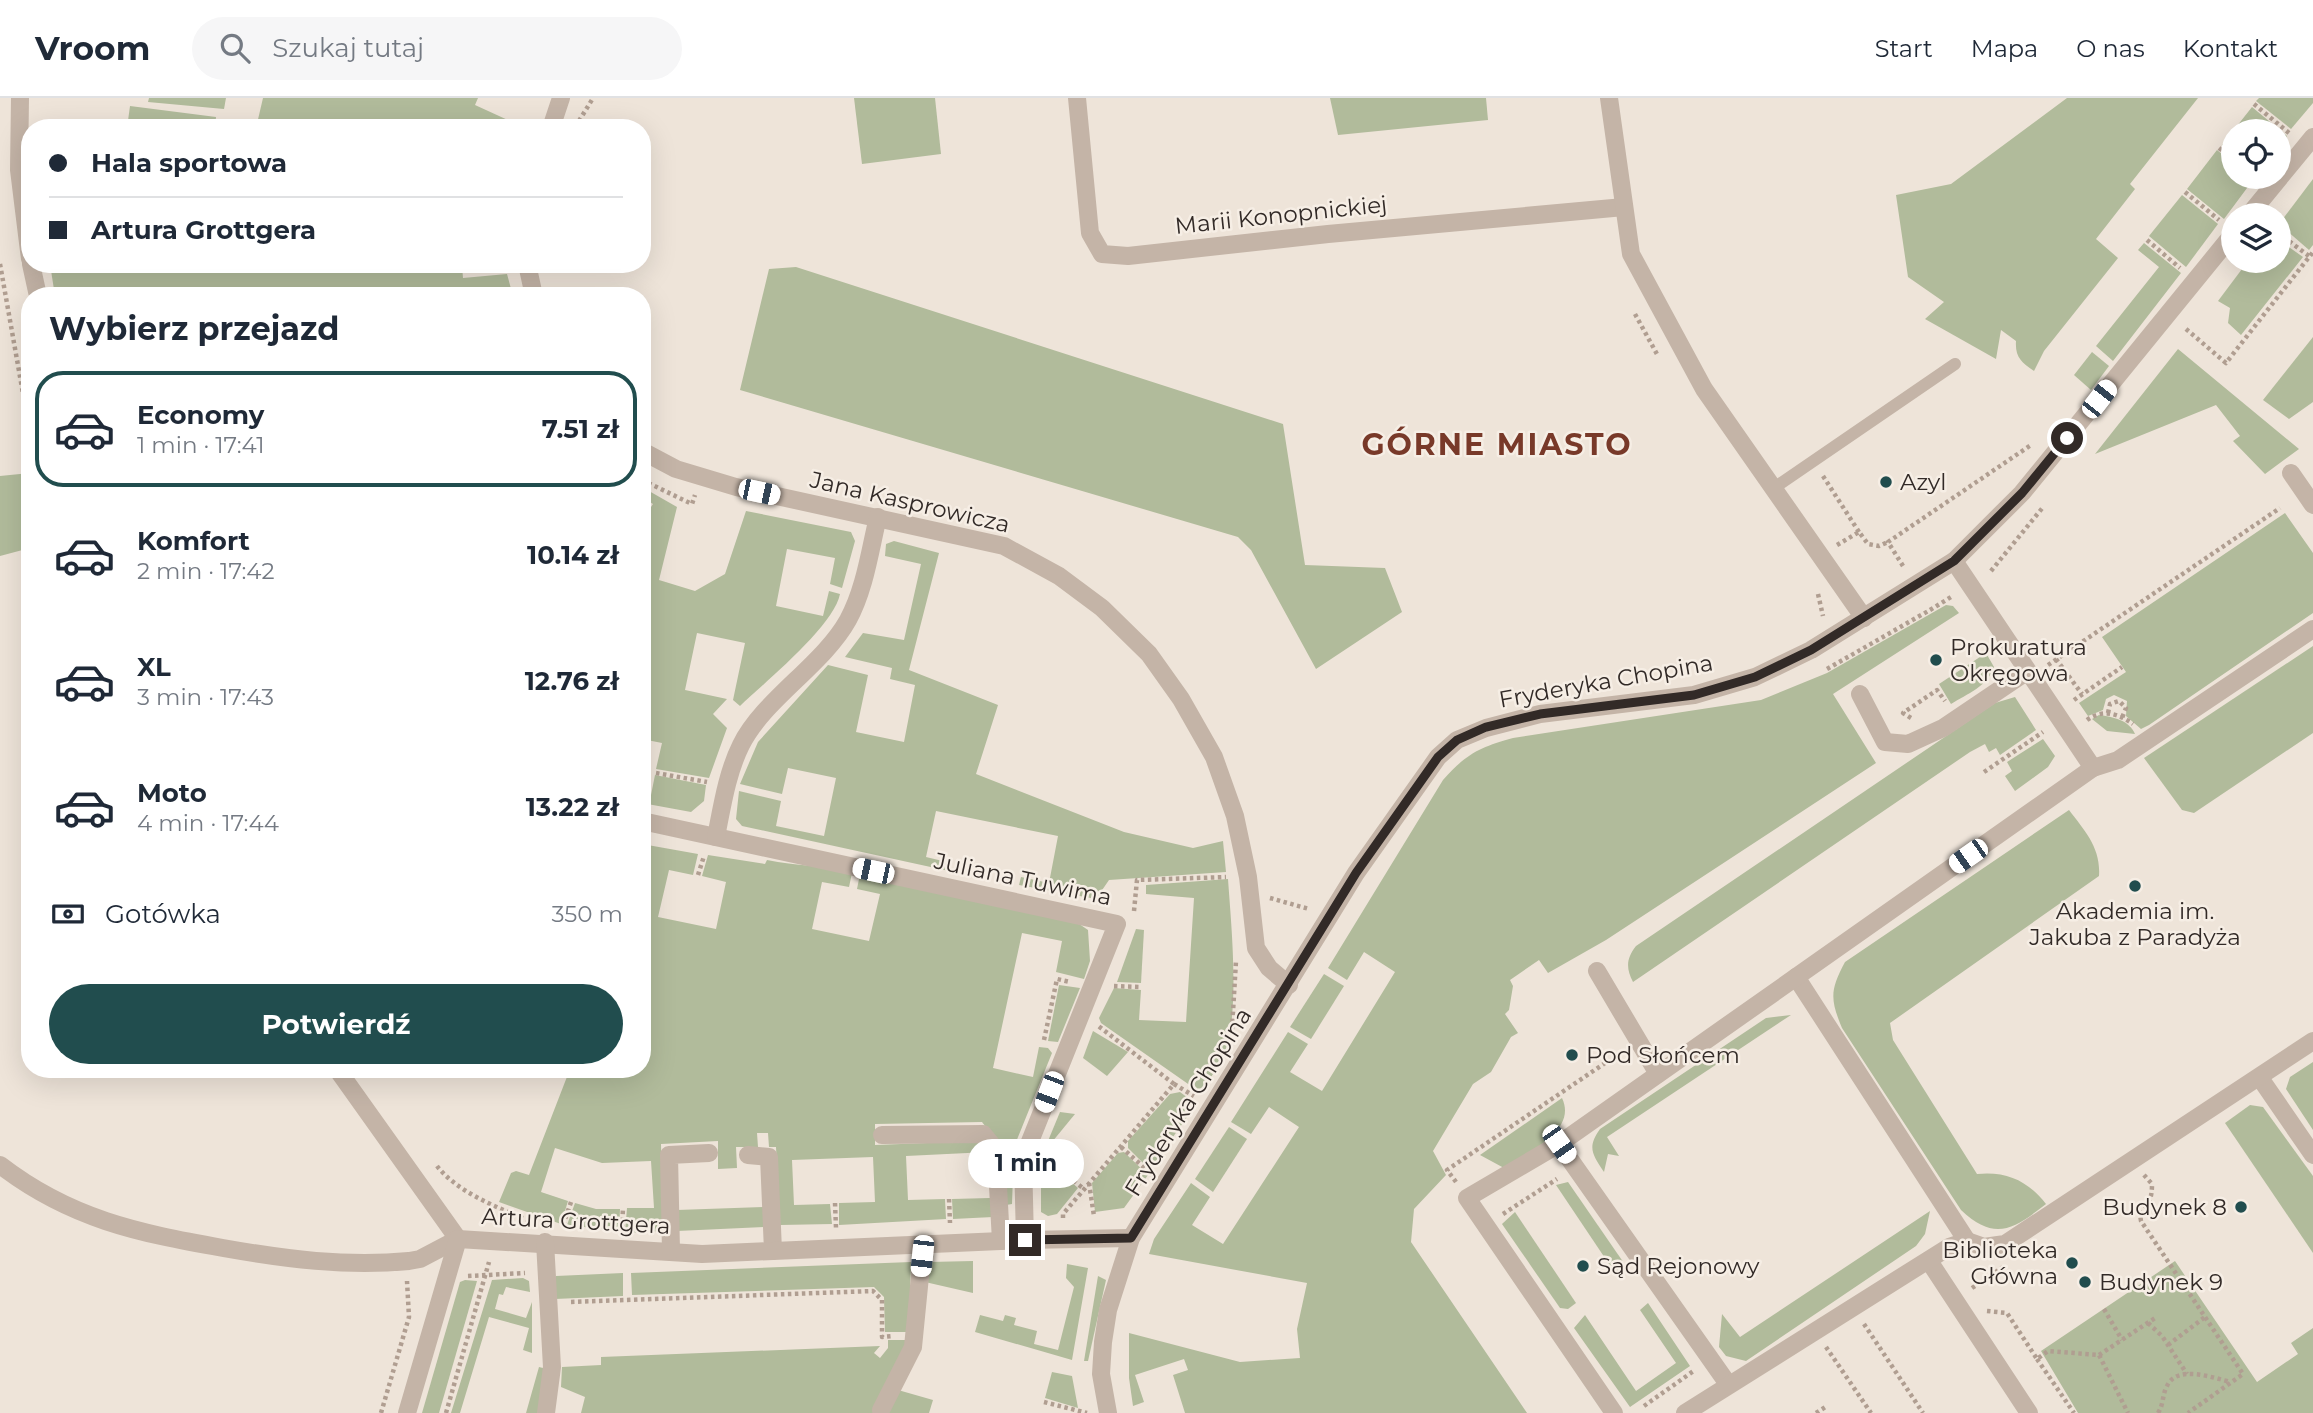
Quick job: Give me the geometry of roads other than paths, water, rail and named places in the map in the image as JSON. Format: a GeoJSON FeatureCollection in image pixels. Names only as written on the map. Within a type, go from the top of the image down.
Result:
{"type":"FeatureCollection","features":[{"type":"Feature","properties":{"kind":"street"},"geometry":{"type":"LineString","coordinates":[[20,98],[21,187]]}},
{"type":"Feature","properties":{"kind":"street"},"geometry":{"type":"LineString","coordinates":[[554,119],[561,98]]}},
{"type":"Feature","properties":{"kind":"street","name":"Marii Konopnickiej"},"geometry":{"type":"LineString","coordinates":[[1077,98],[1090,233],[1102,254],[1128,256],[1328,233],[1624,207]]}},
{"type":"Feature","properties":{"kind":"street"},"geometry":{"type":"LineString","coordinates":[[1609,98],[1631,254],[1704,389],[1864,618]]}},
{"type":"Feature","properties":{"kind":"street"},"geometry":{"type":"LineString","coordinates":[[2258,203],[2306,138]]}},
{"type":"Feature","properties":{"kind":"street","name":"Fryderyka Chopina"},"geometry":{"type":"LineString","coordinates":[[1108,1413],[1101,1374],[1102,1342],[1108,1310],[1131,1238],[1356,873],[1438,757],[1457,740],[1486,727],[1540,714],[1694,695],[1755,677],[1811,650],[1954,561],[2022,493],[2221,242]]}},
{"type":"Feature","properties":{"kind":"street","name":"Jana Kasprowicza"},"geometry":{"type":"LineString","coordinates":[[651,456],[676,469],[736,487],[1004,546],[1059,576],[1102,608],[1149,654],[1181,699],[1213,757],[1235,816],[1248,877],[1256,948],[1269,968],[1289,985]]}},
{"type":"Feature","properties":{"kind":"street"},"geometry":{"type":"LineString","coordinates":[[2291,474],[2313,505]]}},
{"type":"Feature","properties":{"kind":"street"},"geometry":{"type":"LineString","coordinates":[[711,843],[741,743],[825,650],[848,620],[861,587],[878,517]]}},
{"type":"Feature","properties":{"kind":"street"},"geometry":{"type":"LineString","coordinates":[[1954,561],[2093,768]]}},
{"type":"Feature","properties":{"kind":"street"},"geometry":{"type":"LineString","coordinates":[[1614,1413],[1467,1198],[1559,1144],[2093,768],[2118,760],[2313,629]]}},
{"type":"Feature","properties":{"kind":"street"},"geometry":{"type":"LineString","coordinates":[[1860,694],[1885,742],[1908,744],[1943,728],[2028,674]]}},
{"type":"Feature","properties":{"kind":"street","name":"Juliana Tuwima"},"geometry":{"type":"LineString","coordinates":[[651,824],[711,843],[1117,924],[1023,1159],[1025,1240]]}},
{"type":"Feature","properties":{"kind":"street"},"geometry":{"type":"LineString","coordinates":[[1597,971],[1658,1074]]}},
{"type":"Feature","properties":{"kind":"street"},"geometry":{"type":"LineString","coordinates":[[1796,977],[1967,1241],[1984,1247],[2005,1244],[2313,1041]]}},
{"type":"Feature","properties":{"kind":"street"},"geometry":{"type":"LineString","coordinates":[[343,1078],[458,1239],[407,1413]]}},
{"type":"Feature","properties":{"kind":"street"},"geometry":{"type":"LineString","coordinates":[[2260,1078],[2313,1155]]}},
{"type":"Feature","properties":{"kind":"street"},"geometry":{"type":"LineString","coordinates":[[882,1135],[983,1133],[996,1150],[1001,1241]]}},
{"type":"Feature","properties":{"kind":"street"},"geometry":{"type":"LineString","coordinates":[[1559,1144],[1728,1384]]}},
{"type":"Feature","properties":{"kind":"street"},"geometry":{"type":"LineString","coordinates":[[671,1251],[669,1155],[709,1153]]}},
{"type":"Feature","properties":{"kind":"street"},"geometry":{"type":"LineString","coordinates":[[748,1155],[769,1157],[773,1251]]}},
{"type":"Feature","properties":{"kind":"street","name":"Artura Grottgera"},"geometry":{"type":"LineString","coordinates":[[0,1165],[44,1196],[112,1226],[304,1262],[405,1261],[420,1259],[458,1239],[495,1241],[549,1235],[671,1251],[923,1247],[1001,1241],[1131,1238]]}},
{"type":"Feature","properties":{"kind":"street"},"geometry":{"type":"LineString","coordinates":[[546,1413],[552,1380],[549,1235]]}},
{"type":"Feature","properties":{"kind":"street"},"geometry":{"type":"LineString","coordinates":[[1685,1413],[1949,1247],[1967,1241]]}},
{"type":"Feature","properties":{"kind":"street"},"geometry":{"type":"LineString","coordinates":[[881,1410],[913,1347],[923,1247]]}},
{"type":"Feature","properties":{"kind":"street"},"geometry":{"type":"LineString","coordinates":[[1929,1261],[2029,1413]]}},
{"type":"Feature","properties":{"kind":"lane"},"geometry":{"type":"LineString","coordinates":[[1774,488],[1955,364]]}},
{"type":"Feature","properties":{"kind":"place","name":"Azyl"},"geometry":{"type":"Point","coordinates":[1886,482]}},
{"type":"Feature","properties":{"kind":"place","name":"Prokuratura Okręgowa"},"geometry":{"type":"Point","coordinates":[1936,660]}},
{"type":"Feature","properties":{"kind":"place","name":"Akademia im. Jakuba z Paradyża"},"geometry":{"type":"Point","coordinates":[2135,886]}},
{"type":"Feature","properties":{"kind":"place","name":"Pod Słońcem"},"geometry":{"type":"Point","coordinates":[1572,1055]}},
{"type":"Feature","properties":{"kind":"place","name":"Budynek 8"},"geometry":{"type":"Point","coordinates":[2241,1207]}},
{"type":"Feature","properties":{"kind":"place","name":"Biblioteka Główna"},"geometry":{"type":"Point","coordinates":[2072,1263]}},
{"type":"Feature","properties":{"kind":"place","name":"Sąd Rejonowy"},"geometry":{"type":"Point","coordinates":[1583,1266]}},
{"type":"Feature","properties":{"kind":"place","name":"Budynek 9"},"geometry":{"type":"Point","coordinates":[2085,1282]}},
{"type":"Feature","properties":{"kind":"district","name":"GÓRNE MIASTO"},"geometry":{"type":"Point","coordinates":[1497,444]}}]}
